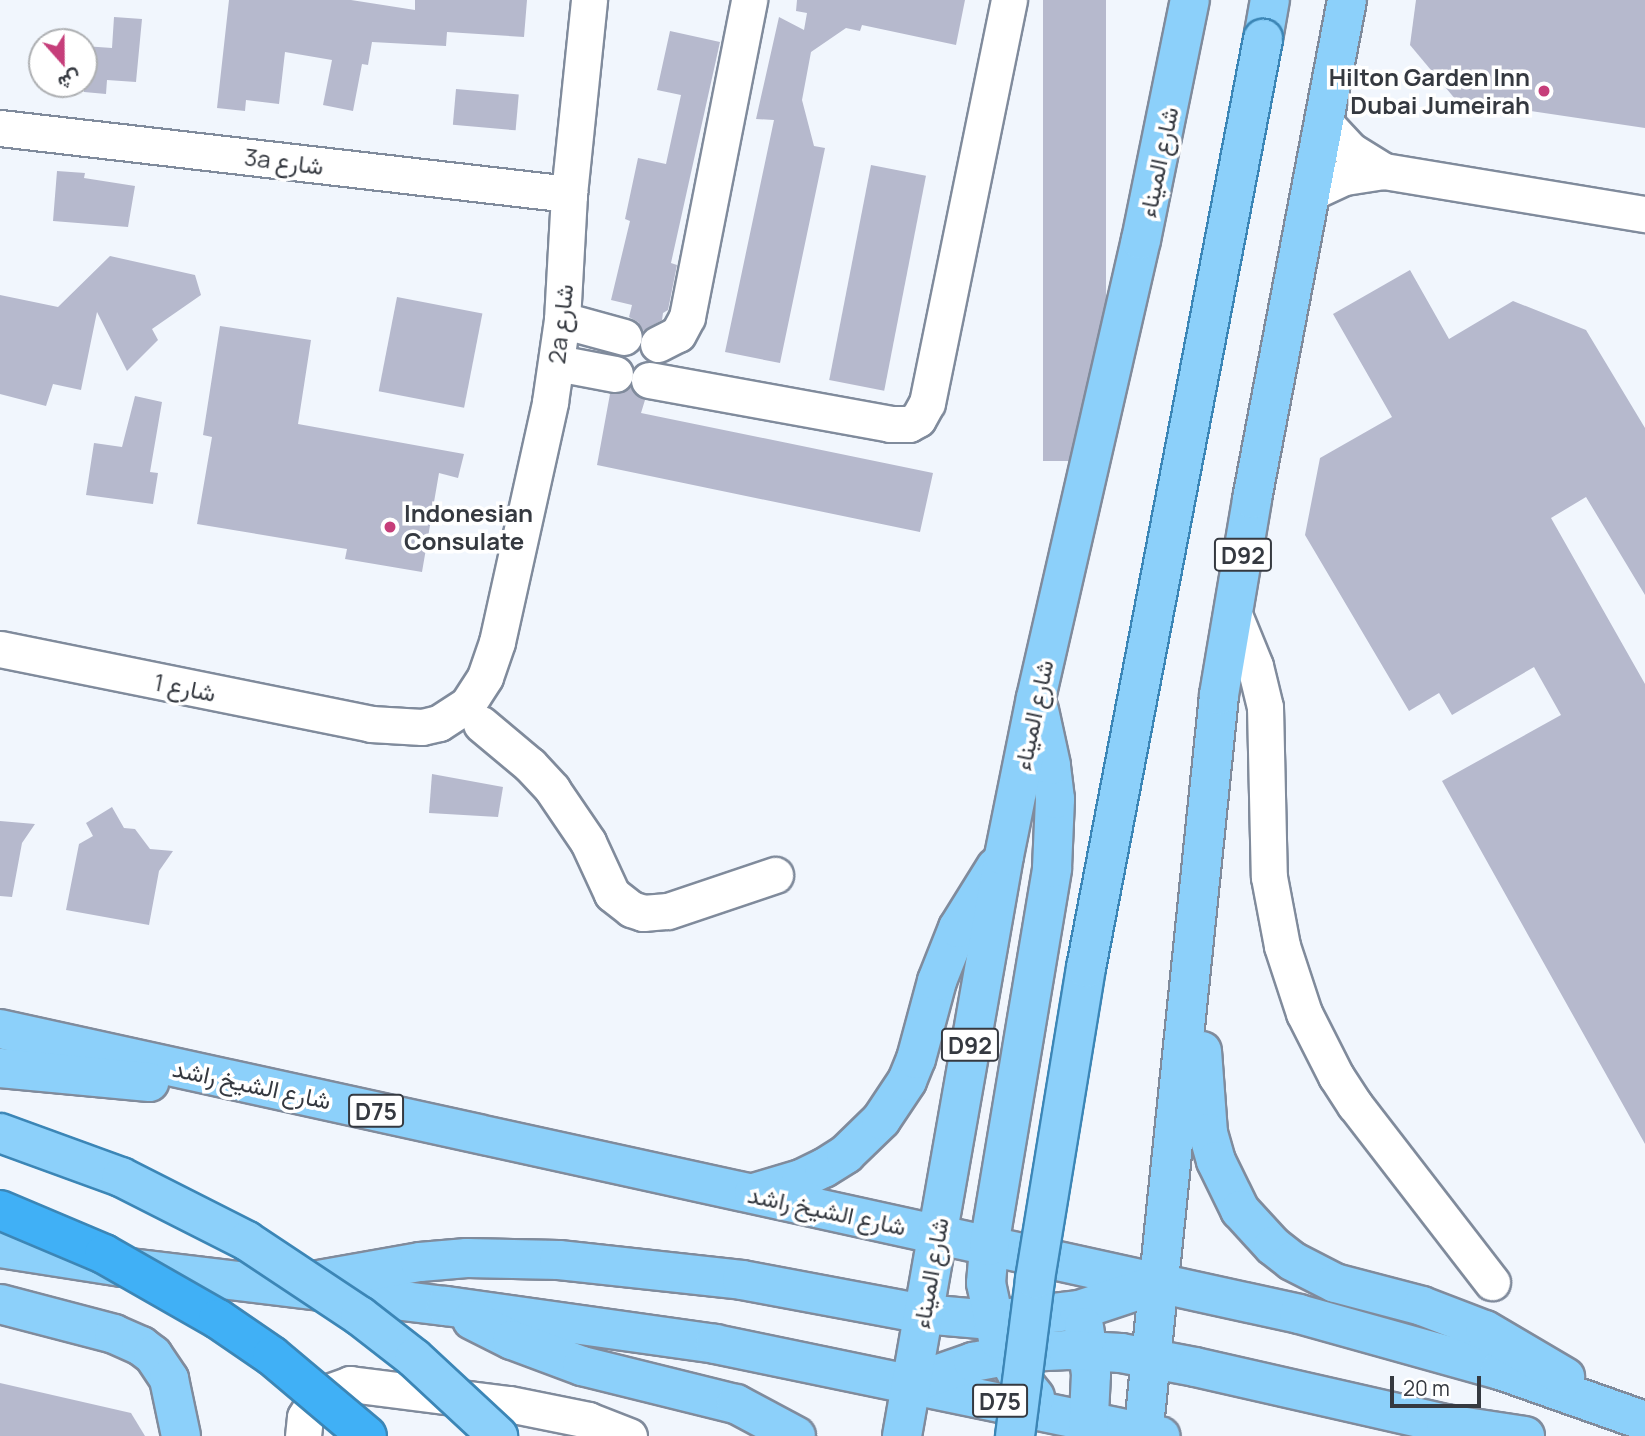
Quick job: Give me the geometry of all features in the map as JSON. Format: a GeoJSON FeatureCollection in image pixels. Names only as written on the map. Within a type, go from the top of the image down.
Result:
{"type":"FeatureCollection","features":[{"type":"Feature","properties":{"kind":"highway"},"geometry":{"type":"LineString","coordinates":[[0,1210],[104,1254],[218,1319],[284,1364],[367,1436]]}},
{"type":"Feature","properties":{"kind":"main road","name":"شارع الميناء"},"geometry":{"type":"LineString","coordinates":[[902,1436],[1004,856],[1036,698],[1138,253],[1190,0]]}},
{"type":"Feature","properties":{"kind":"main road"},"geometry":{"type":"LineString","coordinates":[[1015,1436],[1035,1279],[1086,968],[1270,0]]}},
{"type":"Feature","properties":{"kind":"main road","name":"D92"},"geometry":{"type":"LineString","coordinates":[[1149,1435],[1152,1359],[1219,695],[1347,0]]}},
{"type":"Feature","properties":{"kind":"main road"},"geometry":{"type":"LineString","coordinates":[[1036,698],[1047,743],[1055,799],[1052,868],[989,1245],[986,1283],[992,1320],[1006,1356],[1025,1385],[1049,1411]]}},
{"type":"Feature","properties":{"kind":"main road"},"geometry":{"type":"LineString","coordinates":[[752,1194],[802,1179],[824,1168],[846,1154],[881,1120],[907,1081],[916,1059],[937,981],[958,928],[1004,856]]}},
{"type":"Feature","properties":{"kind":"main road"},"geometry":{"type":"LineString","coordinates":[[1195,919],[1208,1133],[1227,1187],[1256,1230],[1292,1261],[1335,1283],[1443,1313],[1515,1345],[1598,1403]]}},
{"type":"Feature","properties":{"kind":"main road","name":"شارع الشيخ راشد"},"geometry":{"type":"LineString","coordinates":[[0,1030],[989,1245],[1400,1340],[1598,1403],[1645,1421]]}},
{"type":"Feature","properties":{"kind":"main road"},"geometry":{"type":"LineString","coordinates":[[0,1068],[162,1082],[249,1084]]}},
{"type":"Feature","properties":{"kind":"main road"},"geometry":{"type":"LineString","coordinates":[[0,1133],[121,1177],[247,1241],[360,1316],[424,1367],[504,1420]]}},
{"type":"Feature","properties":{"kind":"main road","name":"D75"},"geometry":{"type":"LineString","coordinates":[[0,1248],[284,1289],[446,1306],[715,1344],[1049,1411],[1088,1428],[1149,1435]]}},
{"type":"Feature","properties":{"kind":"main road"},"geometry":{"type":"LineString","coordinates":[[284,1289],[340,1275],[420,1262],[513,1258],[651,1268],[742,1280],[923,1314],[992,1320],[1079,1310],[1160,1283]]}},
{"type":"Feature","properties":{"kind":"main road"},"geometry":{"type":"LineString","coordinates":[[1052,1259],[1079,1310],[1089,1351],[1088,1428]]}},
{"type":"Feature","properties":{"kind":"main road"},"geometry":{"type":"LineString","coordinates":[[0,1304],[114,1334],[141,1346],[157,1361],[169,1379],[181,1436]]}},
{"type":"Feature","properties":{"kind":"main road"},"geometry":{"type":"LineString","coordinates":[[446,1306],[547,1354],[618,1377],[725,1401],[758,1413],[796,1436]]}},
{"type":"Feature","properties":{"kind":"main road"},"geometry":{"type":"LineString","coordinates":[[911,1383],[973,1362],[1006,1356],[1089,1351],[1152,1359],[1446,1424],[1525,1436]]}},
{"type":"Feature","properties":{"kind":"street","name":"2a شارع"},"geometry":{"type":"LineString","coordinates":[[467,725],[496,694],[497,642],[533,488],[557,363],[569,194],[589,0]]}},
{"type":"Feature","properties":{"kind":"street"},"geometry":{"type":"LineString","coordinates":[[658,344],[678,334],[687,317],[749,0]]}},
{"type":"Feature","properties":{"kind":"street"},"geometry":{"type":"LineString","coordinates":[[649,380],[900,425],[918,419],[927,403],[1009,0]]}},
{"type":"Feature","properties":{"kind":"street"},"geometry":{"type":"LineString","coordinates":[[1323,121],[1350,150],[1384,171]]}},
{"type":"Feature","properties":{"kind":"street","name":"3a شارع"},"geometry":{"type":"LineString","coordinates":[[0,128],[569,194]]}},
{"type":"Feature","properties":{"kind":"street"},"geometry":{"type":"LineString","coordinates":[[1310,192],[1345,177],[1384,171],[1645,215]]}},
{"type":"Feature","properties":{"kind":"street"},"geometry":{"type":"LineString","coordinates":[[562,320],[624,337]]}},
{"type":"Feature","properties":{"kind":"street"},"geometry":{"type":"LineString","coordinates":[[557,363],[615,374]]}},
{"type":"Feature","properties":{"kind":"street"},"geometry":{"type":"LineString","coordinates":[[1233,612],[1255,666],[1265,707],[1269,877],[1282,946],[1304,1013],[1336,1076],[1355,1105],[1492,1282]]}},
{"type":"Feature","properties":{"kind":"street","name":"شارع 1"},"geometry":{"type":"LineString","coordinates":[[0,649],[371,724],[422,727],[467,725]]}},
{"type":"Feature","properties":{"kind":"street"},"geometry":{"type":"LineString","coordinates":[[467,725],[514,750],[552,789],[588,842],[612,894],[631,909],[643,913],[668,911],[775,875]]}},
{"type":"Feature","properties":{"kind":"street"},"geometry":{"type":"LineString","coordinates":[[303,1436],[305,1417],[313,1404],[323,1394],[350,1384],[504,1420],[588,1420],[629,1436]]}},
{"type":"Feature","properties":{"kind":"street"},"geometry":{"type":"LineString","coordinates":[[470,1436],[504,1420]]}},
{"type":"Feature","properties":{"kind":"building"},"geometry":{"type":"Polygon","coordinates":[[[229,0],[351,0],[415,10],[415,0],[527,0],[524,37],[447,32],[446,46],[372,42],[368,65],[362,64],[353,111],[323,105],[332,60],[285,52],[279,104],[246,100],[245,111],[217,108],[229,0]]]}},
{"type":"Feature","properties":{"kind":"building"},"geometry":{"type":"Polygon","coordinates":[[[797,0],[965,0],[956,45],[862,25],[860,31],[846,28],[811,52],[802,100],[814,146],[825,148],[780,363],[725,352],[774,120],[756,119],[779,17],[804,30],[807,13],[796,11],[797,0]]]}},
{"type":"Feature","properties":{"kind":"building"},"geometry":{"type":"Polygon","coordinates":[[[1043,0],[1106,0],[1106,461],[1043,461],[1043,0]]]}},
{"type":"Feature","properties":{"kind":"building"},"geometry":{"type":"Polygon","coordinates":[[[1416,0],[1645,0],[1645,128],[1456,100],[1410,45],[1416,0]]]}},
{"type":"Feature","properties":{"kind":"building"},"geometry":{"type":"Polygon","coordinates":[[[114,17],[142,19],[136,82],[107,80],[106,94],[98,93],[98,47],[112,48],[114,17]]]}},
{"type":"Feature","properties":{"kind":"building"},"geometry":{"type":"Polygon","coordinates":[[[670,31],[720,42],[671,263],[677,265],[668,310],[663,313],[662,320],[643,331],[638,322],[629,317],[632,305],[611,300],[630,221],[625,219],[638,158],[666,164],[681,95],[657,90],[670,31]]]}},
{"type":"Feature","properties":{"kind":"building"},"geometry":{"type":"Polygon","coordinates":[[[456,89],[519,94],[516,130],[453,125],[456,89]]]}},
{"type":"Feature","properties":{"kind":"building"},"geometry":{"type":"Polygon","coordinates":[[[871,165],[926,176],[884,391],[829,380],[871,165]]]}},
{"type":"Feature","properties":{"kind":"building"},"geometry":{"type":"Polygon","coordinates":[[[57,171],[85,173],[84,178],[135,186],[128,227],[53,221],[57,171]]]}},
{"type":"Feature","properties":{"kind":"building"},"geometry":{"type":"Polygon","coordinates":[[[110,256],[195,275],[201,295],[152,329],[158,340],[127,371],[97,312],[81,390],[53,384],[46,406],[0,394],[0,295],[58,307],[110,256]]]}},
{"type":"Feature","properties":{"kind":"building"},"geometry":{"type":"Polygon","coordinates":[[[1410,270],[1449,339],[1513,301],[1586,330],[1645,428],[1645,595],[1586,497],[1551,518],[1645,684],[1645,1144],[1442,781],[1561,715],[1534,667],[1452,715],[1439,693],[1409,711],[1305,535],[1320,458],[1392,417],[1333,314],[1410,270]]]}},
{"type":"Feature","properties":{"kind":"building"},"geometry":{"type":"Polygon","coordinates":[[[397,297],[482,314],[464,408],[379,391],[397,297]]]}},
{"type":"Feature","properties":{"kind":"building"},"geometry":{"type":"Polygon","coordinates":[[[220,326],[311,340],[298,424],[464,454],[458,478],[439,473],[422,572],[345,559],[347,549],[197,524],[212,437],[203,435],[220,326]]]}},
{"type":"Feature","properties":{"kind":"building"},"geometry":{"type":"Polygon","coordinates":[[[630,387],[645,400],[641,413],[933,473],[920,532],[597,465],[610,394],[621,393],[630,387]]]}},
{"type":"Feature","properties":{"kind":"building"},"geometry":{"type":"Polygon","coordinates":[[[135,396],[162,402],[150,472],[158,473],[153,504],[86,495],[94,443],[122,447],[135,396]]]}},
{"type":"Feature","properties":{"kind":"building"},"geometry":{"type":"Polygon","coordinates":[[[432,774],[503,787],[498,817],[429,813],[432,774]]]}},
{"type":"Feature","properties":{"kind":"building"},"geometry":{"type":"Polygon","coordinates":[[[112,807],[124,828],[135,829],[150,849],[173,851],[159,871],[149,925],[66,910],[79,844],[93,836],[86,823],[112,807]]]}},
{"type":"Feature","properties":{"kind":"building"},"geometry":{"type":"Polygon","coordinates":[[[0,821],[35,824],[22,843],[12,897],[0,896],[0,821]]]}},
{"type":"Feature","properties":{"kind":"building"},"geometry":{"type":"Polygon","coordinates":[[[0,1383],[131,1413],[145,1436],[0,1436],[0,1383]]]}},
{"type":"Feature","properties":{"kind":"place","name":"Hilton Garden Inn Dubai Jumeirah"},"geometry":{"type":"Point","coordinates":[1544,91]}},
{"type":"Feature","properties":{"kind":"place","name":"Indonesian Consulate"},"geometry":{"type":"Point","coordinates":[390,527]}}]}
